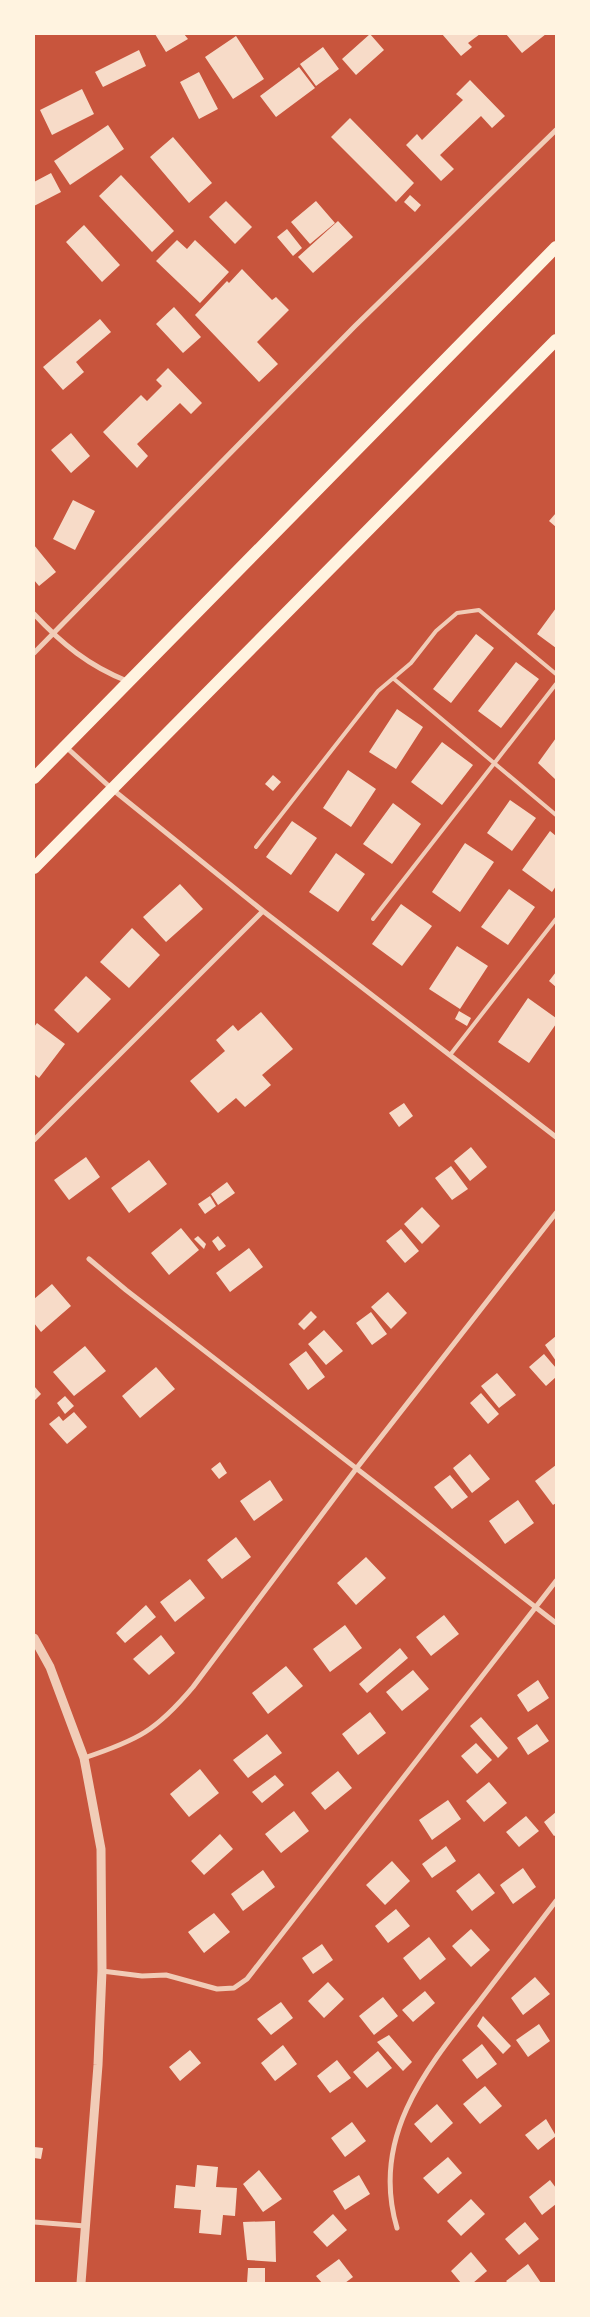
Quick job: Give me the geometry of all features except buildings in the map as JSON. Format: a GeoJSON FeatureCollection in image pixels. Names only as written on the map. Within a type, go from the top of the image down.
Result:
{"type":"FeatureCollection","features":[{"type":"Feature","properties":{"kind":"main road"},"geometry":{"type":"LineString","coordinates":[[34,778],[556,247]]}},
{"type":"Feature","properties":{"kind":"main road"},"geometry":{"type":"LineString","coordinates":[[34,868],[556,340]]}},
{"type":"Feature","properties":{"kind":"street"},"geometry":{"type":"LineString","coordinates":[[34,653],[355,326],[556,130]]}},
{"type":"Feature","properties":{"kind":"street"},"geometry":{"type":"LineString","coordinates":[[34,617],[53,635],[98,669],[128,681]]}},
{"type":"Feature","properties":{"kind":"street"},"geometry":{"type":"LineString","coordinates":[[65,745],[112,789],[263,911],[556,1137]]}},
{"type":"Feature","properties":{"kind":"street"},"geometry":{"type":"LineString","coordinates":[[34,1140],[263,911]]}},
{"type":"Feature","properties":{"kind":"street"},"geometry":{"type":"LineString","coordinates":[[84,1758],[120,1746],[145,1734],[172,1713],[356,1469],[556,1213]]}},
{"type":"Feature","properties":{"kind":"street"},"geometry":{"type":"LineString","coordinates":[[89,1258],[126,1290],[556,1623]]}},
{"type":"Feature","properties":{"kind":"street"},"geometry":{"type":"LineString","coordinates":[[102,1971],[142,1976],[166,1975],[217,1989],[234,1988],[247,1978],[556,1581]]}},
{"type":"Feature","properties":{"kind":"street"},"geometry":{"type":"LineString","coordinates":[[34,1638],[50,1667],[84,1758],[101,1849],[102,1971],[81,2283]]}},
{"type":"Feature","properties":{"kind":"street"},"geometry":{"type":"LineString","coordinates":[[397,2228],[390,2206],[391,2167],[397,2135],[408,2101],[446,2044],[556,1901]]}},
{"type":"Feature","properties":{"kind":"street"},"geometry":{"type":"LineString","coordinates":[[34,2222],[85,2226]]}},
{"type":"Feature","properties":{"kind":"lane"},"geometry":{"type":"LineString","coordinates":[[256,847],[378,691],[411,663],[436,631],[457,613],[479,610],[556,674]]}},
{"type":"Feature","properties":{"kind":"lane"},"geometry":{"type":"LineString","coordinates":[[394,679],[556,815]]}},
{"type":"Feature","properties":{"kind":"lane"},"geometry":{"type":"LineString","coordinates":[[373,918],[556,684]]}},
{"type":"Feature","properties":{"kind":"lane"},"geometry":{"type":"LineString","coordinates":[[450,1055],[556,919]]}}]}
